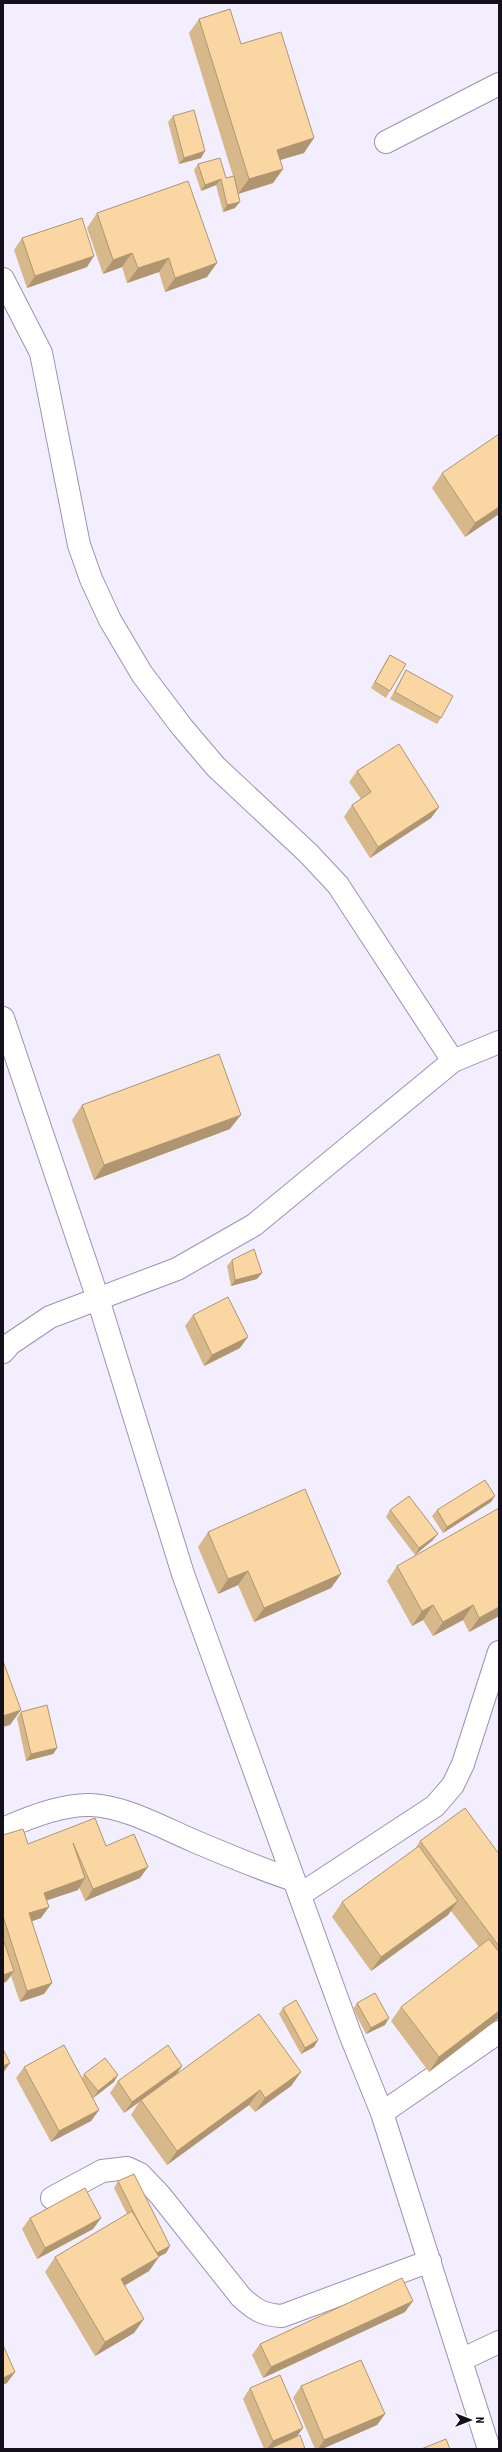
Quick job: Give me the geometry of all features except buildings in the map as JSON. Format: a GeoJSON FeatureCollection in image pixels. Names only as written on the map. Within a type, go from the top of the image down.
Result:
{"type":"FeatureCollection","features":[{"type":"Feature","properties":{"kind":"street"},"geometry":{"type":"LineString","coordinates":[[386,142],[499,84]]}},
{"type":"Feature","properties":{"kind":"street"},"geometry":{"type":"LineString","coordinates":[[3,279],[41,353],[79,545],[91,579],[110,620],[142,674],[206,756],[308,853],[338,885],[453,1061]]}},
{"type":"Feature","properties":{"kind":"street"},"geometry":{"type":"LineString","coordinates":[[3,1018],[98,1299],[183,1574],[350,2034],[382,2114],[489,2449]]}},
{"type":"Feature","properties":{"kind":"street"},"geometry":{"type":"LineString","coordinates":[[3,1352],[10,1344],[50,1317],[178,1269],[254,1225],[453,1061],[499,1042]]}},
{"type":"Feature","properties":{"kind":"street"},"geometry":{"type":"LineString","coordinates":[[297,1887],[435,1806],[453,1785],[463,1764],[499,1652]]}},
{"type":"Feature","properties":{"kind":"street"},"geometry":{"type":"LineString","coordinates":[[3,1829],[34,1815],[89,1805],[110,1807],[135,1815],[258,1868],[297,1887]]}},
{"type":"Feature","properties":{"kind":"street"},"geometry":{"type":"LineString","coordinates":[[382,2114],[499,2032]]}},
{"type":"Feature","properties":{"kind":"street"},"geometry":{"type":"LineString","coordinates":[[52,2198],[102,2170],[128,2168],[140,2174],[160,2195],[241,2297],[256,2310],[266,2315],[282,2316],[430,2261]]}},
{"type":"Feature","properties":{"kind":"street"},"geometry":{"type":"LineString","coordinates":[[461,2360],[499,2342]]}}]}
